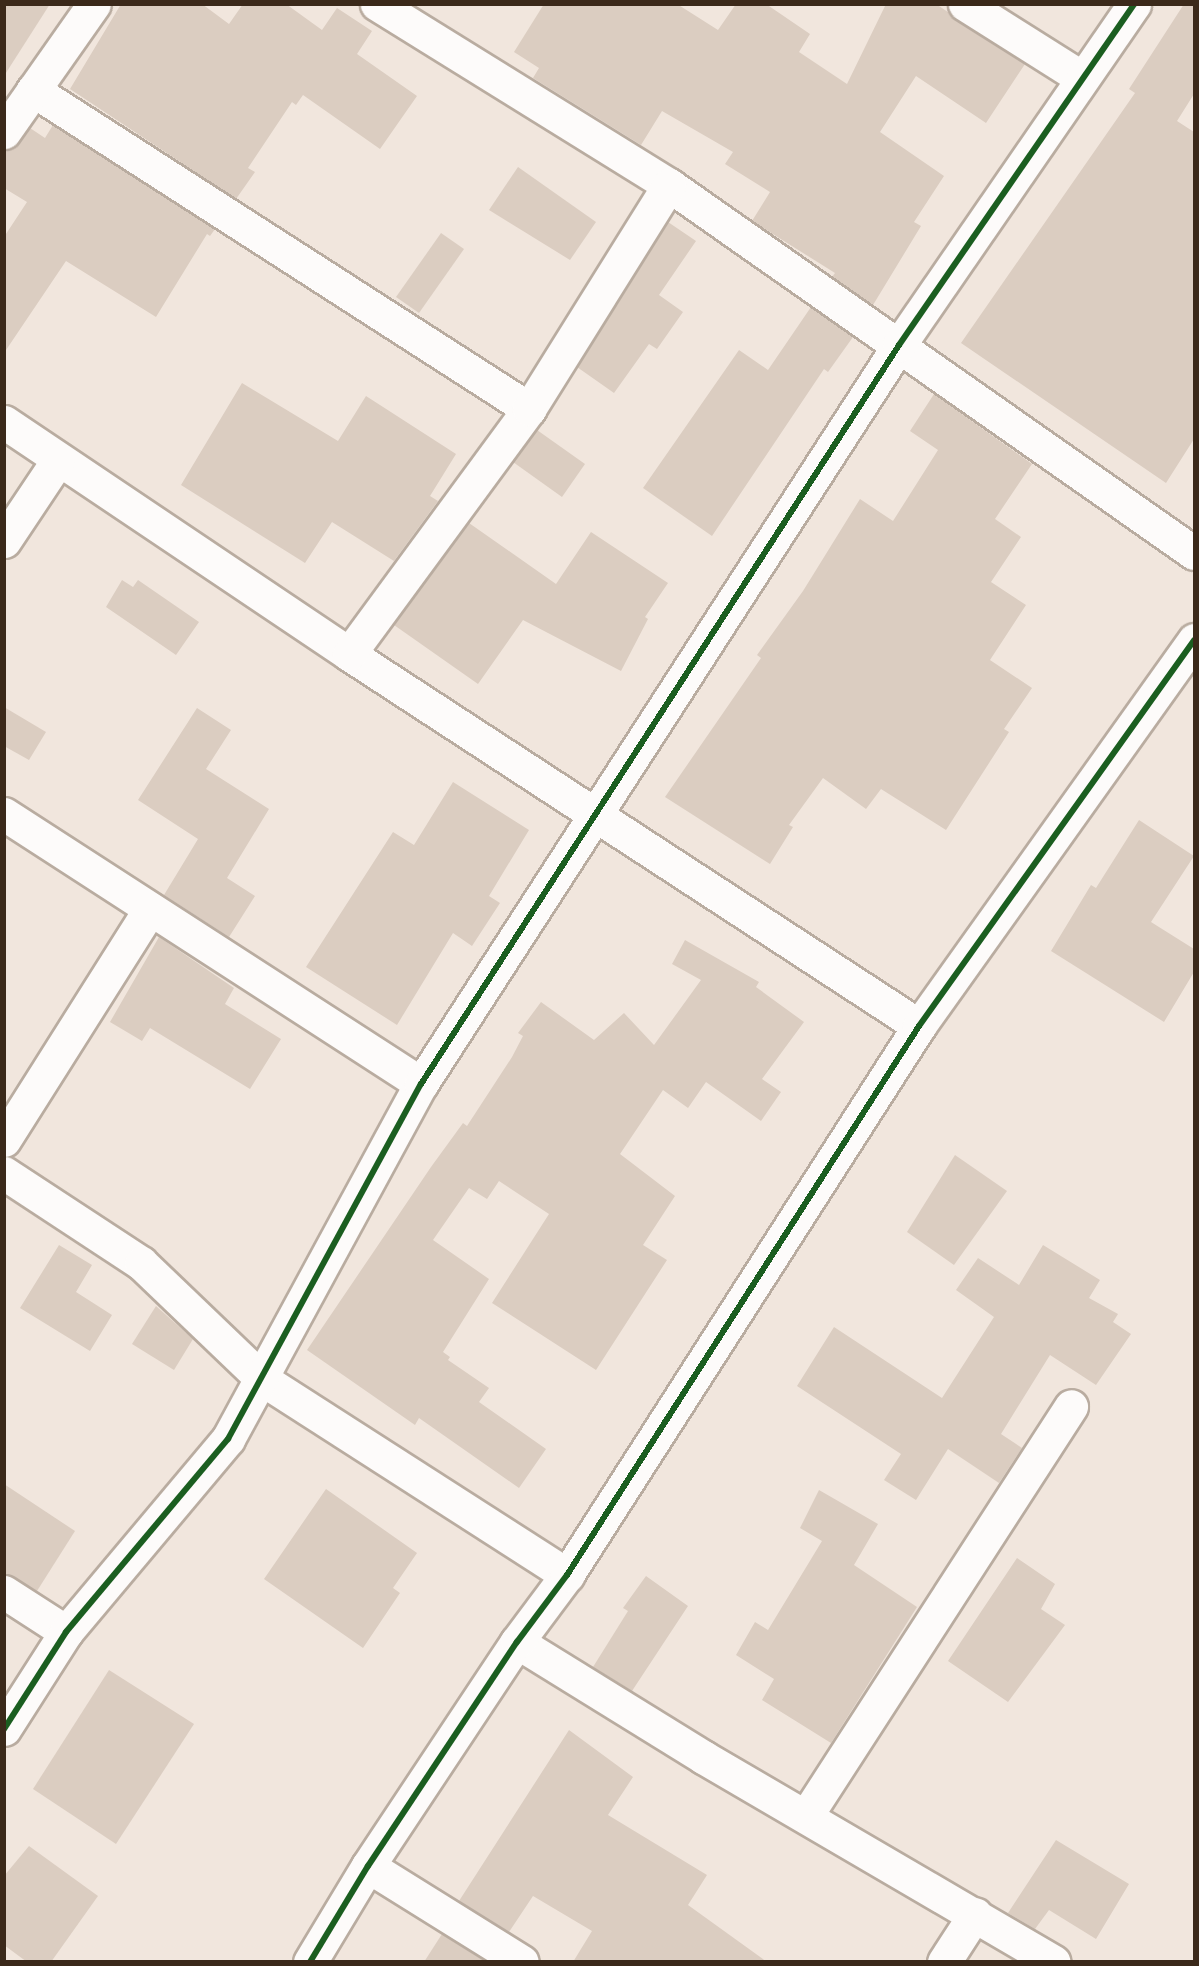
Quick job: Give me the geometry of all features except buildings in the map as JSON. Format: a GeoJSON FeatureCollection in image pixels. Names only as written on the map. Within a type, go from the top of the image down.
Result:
{"type":"FeatureCollection","features":[{"type":"Feature","properties":{"kind":"street"},"geometry":{"type":"LineString","coordinates":[[4,132],[94,4]]}},
{"type":"Feature","properties":{"kind":"street"},"geometry":{"type":"LineString","coordinates":[[965,4],[1082,78]]}},
{"type":"Feature","properties":{"kind":"street"},"geometry":{"type":"LineString","coordinates":[[4,1729],[66,1632],[228,1439],[421,1084],[599,814],[899,345],[1134,4]]}},
{"type":"Feature","properties":{"kind":"street"},"geometry":{"type":"LineString","coordinates":[[396,10],[669,185],[1194,553]]}},
{"type":"Feature","properties":{"kind":"street"},"geometry":{"type":"LineString","coordinates":[[33,90],[529,410]]}},
{"type":"Feature","properties":{"kind":"street"},"geometry":{"type":"LineString","coordinates":[[349,654],[529,410],[669,185]]}},
{"type":"Feature","properties":{"kind":"street"},"geometry":{"type":"LineString","coordinates":[[4,422],[57,460],[349,654],[599,814],[919,1026]]}},
{"type":"Feature","properties":{"kind":"street"},"geometry":{"type":"LineString","coordinates":[[4,541],[57,460]]}},
{"type":"Feature","properties":{"kind":"street"},"geometry":{"type":"LineString","coordinates":[[310,1962],[368,1866],[516,1642],[567,1575],[919,1026],[1194,640]]}},
{"type":"Feature","properties":{"kind":"street"},"geometry":{"type":"LineString","coordinates":[[4,814],[421,1084]]}},
{"type":"Feature","properties":{"kind":"street"},"geometry":{"type":"LineString","coordinates":[[4,1140],[150,909]]}},
{"type":"Feature","properties":{"kind":"street"},"geometry":{"type":"LineString","coordinates":[[4,1173],[141,1263],[262,1379],[567,1575]]}},
{"type":"Feature","properties":{"kind":"street"},"geometry":{"type":"LineString","coordinates":[[806,1816],[1071,1406]]}},
{"type":"Feature","properties":{"kind":"street"},"geometry":{"type":"LineString","coordinates":[[4,1592],[66,1632]]}},
{"type":"Feature","properties":{"kind":"street"},"geometry":{"type":"LineString","coordinates":[[516,1642],[1054,1962]]}},
{"type":"Feature","properties":{"kind":"street"},"geometry":{"type":"LineString","coordinates":[[368,1866],[522,1962]]}},
{"type":"Feature","properties":{"kind":"street"},"geometry":{"type":"LineString","coordinates":[[944,1962],[975,1914]]}},
{"type":"Feature","properties":{"kind":"cycle path"},"geometry":{"type":"LineString","coordinates":[[4,1729],[66,1632],[228,1439],[421,1084],[899,345],[1134,4]]}},
{"type":"Feature","properties":{"kind":"cycle path"},"geometry":{"type":"LineString","coordinates":[[310,1962],[368,1866],[517,1642],[567,1575],[919,1026],[1194,640]]}}]}
